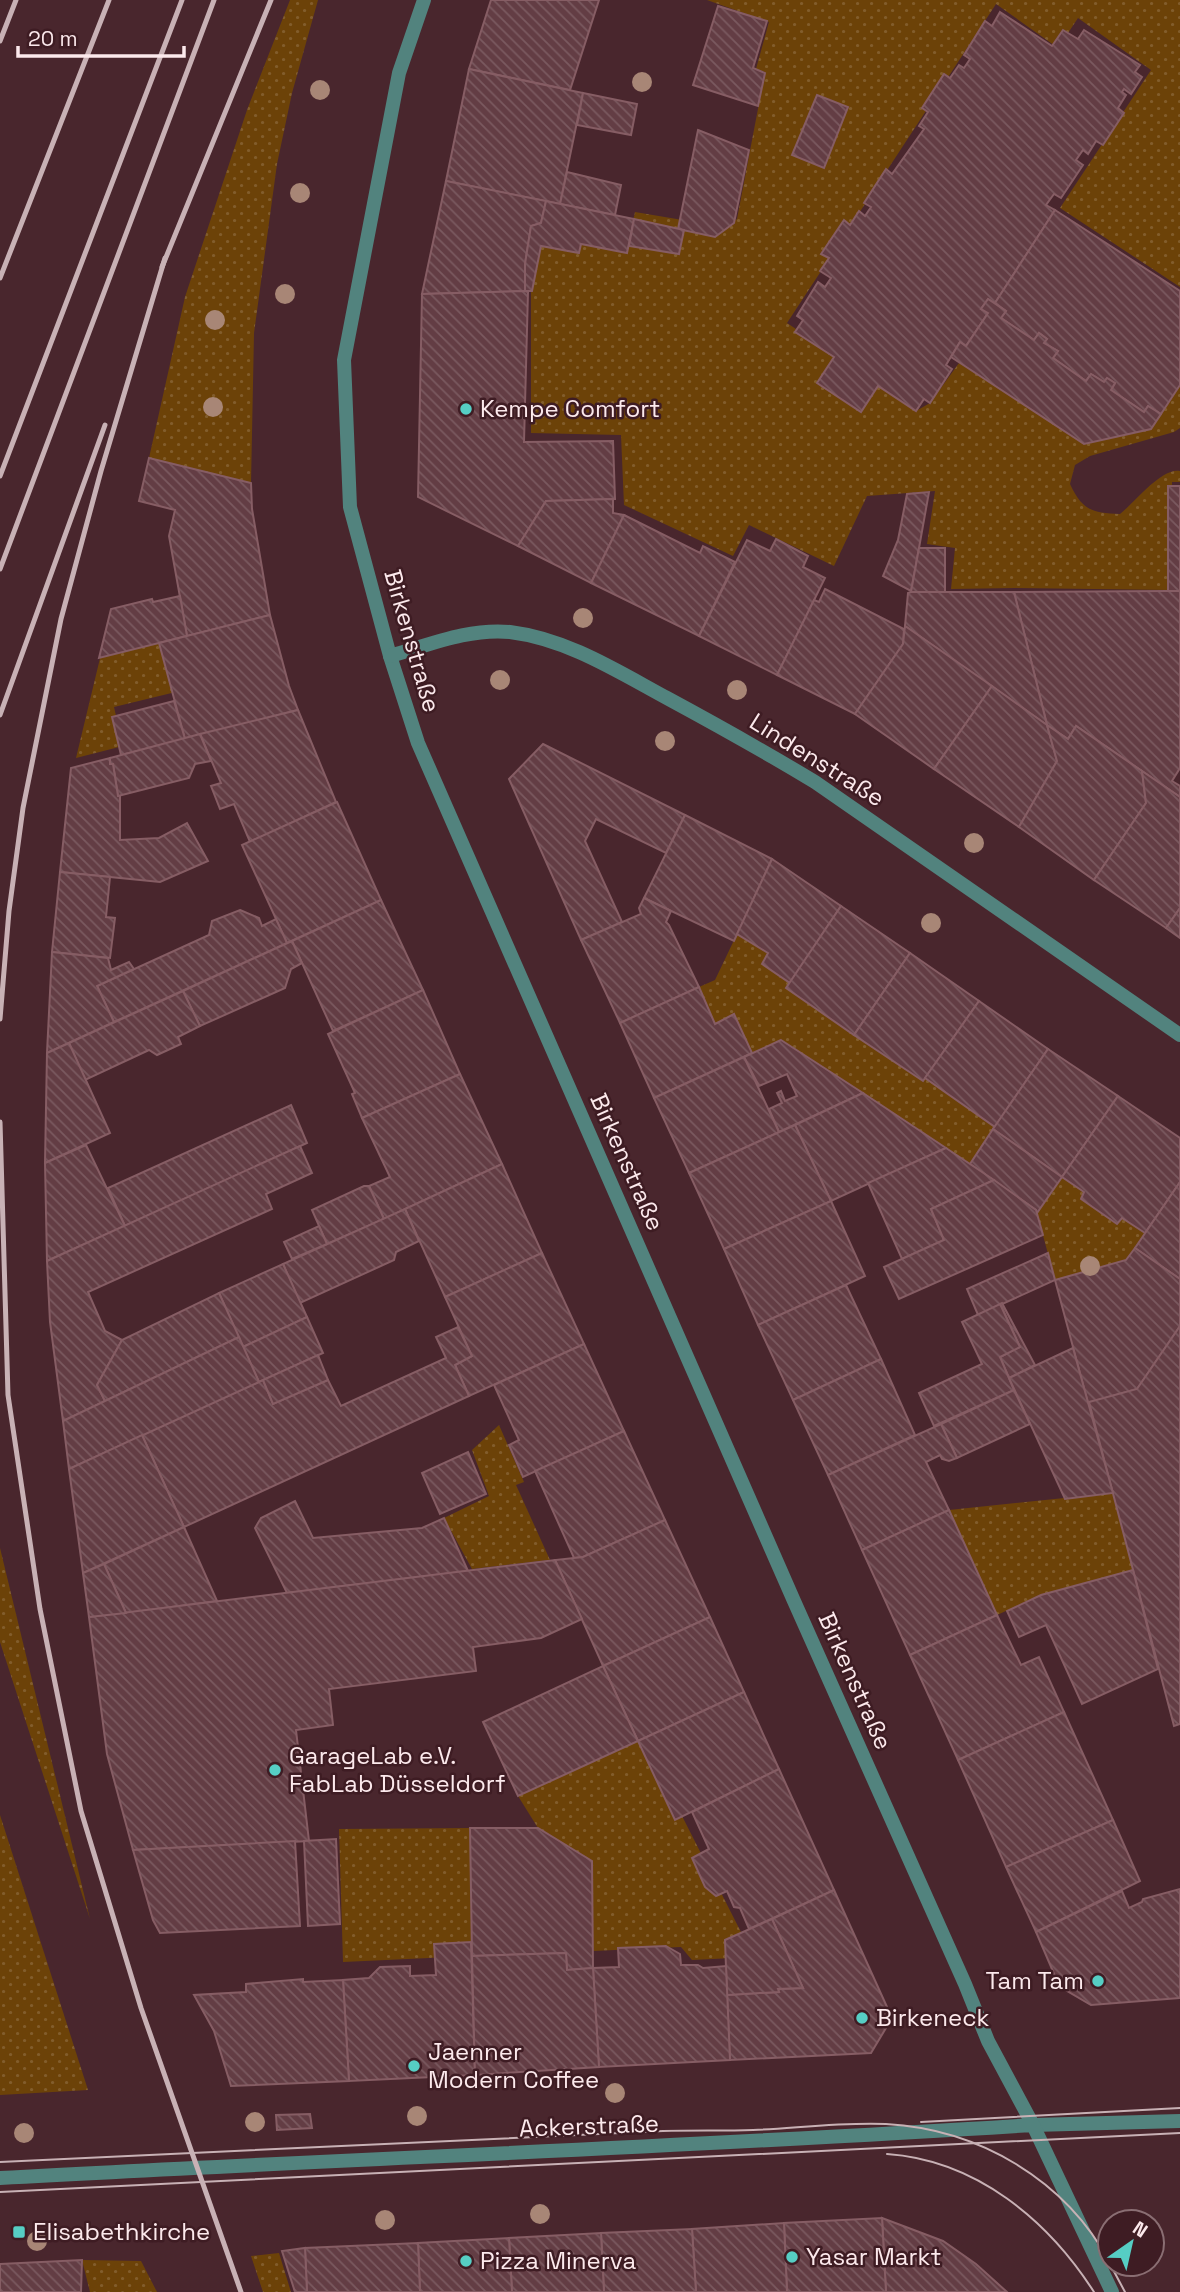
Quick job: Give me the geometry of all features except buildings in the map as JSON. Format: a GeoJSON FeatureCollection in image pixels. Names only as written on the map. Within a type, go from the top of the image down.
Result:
{"type":"FeatureCollection","features":[{"type":"Feature","properties":{"kind":"street","name":"Birkenstraße"},"geometry":{"type":"LineString","coordinates":[[424,0],[399,73],[344,360],[349,507],[390,656],[418,743],[960,1972],[988,2041],[1033,2125],[1112,2292]]}},
{"type":"Feature","properties":{"kind":"street","name":"Lindenstraße"},"geometry":{"type":"LineString","coordinates":[[390,656],[463,635],[508,632],[555,641],[616,670],[815,782],[1180,1035]]}},
{"type":"Feature","properties":{"kind":"street","name":"Ackerstraße"},"geometry":{"type":"LineString","coordinates":[[0,2178],[826,2138],[1033,2125],[1180,2121]]}},
{"type":"Feature","properties":{"kind":"shaded area"},"geometry":{"type":"Polygon","coordinates":[[[290,0],[318,0],[292,93],[277,164],[254,333],[251,483],[149,458],[185,297],[247,110],[290,0]]]}},
{"type":"Feature","properties":{"kind":"shaded area"},"geometry":{"type":"Polygon","coordinates":[[[707,0],[1180,0],[1180,287],[1060,208],[1151,70],[1078,18],[1058,48],[996,4],[787,323],[835,355],[818,382],[861,412],[878,386],[916,411],[930,403],[959,363],[1084,443],[1180,385],[1180,428],[1090,456],[1075,465],[1070,484],[1079,500],[1089,508],[1102,513],[1120,514],[1165,474],[1180,471],[1180,482],[1172,482],[1170,590],[951,589],[955,548],[927,544],[935,491],[867,496],[834,566],[749,525],[733,556],[624,505],[621,435],[531,433],[531,286],[544,234],[627,251],[635,212],[724,227],[737,219],[765,72],[756,69],[769,22],[707,0]]]}},
{"type":"Feature","properties":{"kind":"shaded area"},"geometry":{"type":"Polygon","coordinates":[[[167,633],[184,690],[114,707],[123,746],[76,758],[102,650],[167,633]]]}},
{"type":"Feature","properties":{"kind":"shaded area"},"geometry":{"type":"Polygon","coordinates":[[[737,934],[768,953],[762,964],[854,1035],[923,1081],[925,1078],[995,1127],[970,1164],[781,1040],[752,1053],[734,1014],[715,1024],[699,987],[715,980],[737,934]]]}},
{"type":"Feature","properties":{"kind":"shaded area"},"geometry":{"type":"Polygon","coordinates":[[[1062,1177],[1084,1192],[1081,1199],[1116,1224],[1122,1218],[1145,1233],[1126,1260],[1055,1280],[1037,1213],[1062,1177]]]}},
{"type":"Feature","properties":{"kind":"shaded area"},"geometry":{"type":"Polygon","coordinates":[[[499,1425],[524,1482],[516,1485],[550,1560],[472,1569],[444,1518],[489,1496],[472,1450],[499,1425]]]}},
{"type":"Feature","properties":{"kind":"shaded area"},"geometry":{"type":"Polygon","coordinates":[[[1113,1493],[1133,1570],[1041,1595],[997,1615],[949,1510],[1113,1493]]]}},
{"type":"Feature","properties":{"kind":"shaded area"},"geometry":{"type":"Polygon","coordinates":[[[0,1548],[90,1919],[0,1642],[0,1548]]]}},
{"type":"Feature","properties":{"kind":"shaded area"},"geometry":{"type":"Polygon","coordinates":[[[638,1741],[674,1819],[682,1816],[745,1940],[733,1958],[692,1960],[681,1947],[593,1951],[591,1861],[538,1828],[518,1796],[638,1741]]]}},
{"type":"Feature","properties":{"kind":"shaded area"},"geometry":{"type":"Polygon","coordinates":[[[0,1815],[88,2090],[0,2095],[0,1815]]]}},
{"type":"Feature","properties":{"kind":"shaded area"},"geometry":{"type":"Polygon","coordinates":[[[470,1828],[472,1956],[343,1962],[339,1829],[470,1828]]]}},
{"type":"Feature","properties":{"kind":"shaded area"},"geometry":{"type":"Polygon","coordinates":[[[279,2253],[291,2292],[263,2292],[251,2256],[279,2253]]]}},
{"type":"Feature","properties":{"kind":"shaded area"},"geometry":{"type":"Polygon","coordinates":[[[82,2260],[141,2261],[157,2292],[90,2292],[82,2260]]]}},
{"type":"Feature","properties":{"kind":"tram line"},"geometry":{"type":"LineString","coordinates":[[921,2122],[1180,2108]]}},
{"type":"Feature","properties":{"kind":"tram line"},"geometry":{"type":"LineString","coordinates":[[0,2162],[663,2131],[886,2124],[921,2128],[954,2136],[986,2148],[1016,2164],[1070,2207],[1096,2240]]}},
{"type":"Feature","properties":{"kind":"tram line"},"geometry":{"type":"LineString","coordinates":[[0,2192],[1180,2133]]}},
{"type":"Feature","properties":{"kind":"tram line"},"geometry":{"type":"LineString","coordinates":[[887,2154],[920,2159],[950,2168],[1007,2198],[1055,2241],[1094,2292]]}},
{"type":"Feature","properties":{"kind":"tram line"},"geometry":{"type":"LineString","coordinates":[[1118,2278],[1125,2292]]}},
{"type":"Feature","properties":{"kind":"railway"},"geometry":{"type":"LineString","coordinates":[[0,41],[16,0]]}},
{"type":"Feature","properties":{"kind":"railway"},"geometry":{"type":"LineString","coordinates":[[0,278],[109,0]]}},
{"type":"Feature","properties":{"kind":"railway"},"geometry":{"type":"LineString","coordinates":[[0,476],[182,0]]}},
{"type":"Feature","properties":{"kind":"railway"},"geometry":{"type":"LineString","coordinates":[[0,569],[214,0]]}},
{"type":"Feature","properties":{"kind":"railway"},"geometry":{"type":"LineString","coordinates":[[162,267],[271,0]]}},
{"type":"Feature","properties":{"kind":"railway"},"geometry":{"type":"LineString","coordinates":[[0,1019],[9,911],[23,808],[61,619],[101,471],[165,258]]}},
{"type":"Feature","properties":{"kind":"railway"},"geometry":{"type":"LineString","coordinates":[[0,715],[105,425]]}},
{"type":"Feature","properties":{"kind":"railway"},"geometry":{"type":"LineString","coordinates":[[0,1122],[8,1395],[40,1609],[81,1811],[141,2008],[241,2292]]}},
{"type":"Feature","properties":{"kind":"place","name":"Kempe Comfort"},"geometry":{"type":"Point","coordinates":[466,409]}},
{"type":"Feature","properties":{"kind":"place","name":"GarageLab e.V. FabLab Düsseldorf"},"geometry":{"type":"Point","coordinates":[275,1770]}},
{"type":"Feature","properties":{"kind":"place","name":"Tam Tam"},"geometry":{"type":"Point","coordinates":[1098,1981]}},
{"type":"Feature","properties":{"kind":"place","name":"Birkeneck"},"geometry":{"type":"Point","coordinates":[862,2018]}},
{"type":"Feature","properties":{"kind":"place","name":"Jaenner Modern Coffee"},"geometry":{"type":"Point","coordinates":[414,2066]}},
{"type":"Feature","properties":{"kind":"place","name":"Elisabethkirche"},"geometry":{"type":"Point","coordinates":[19,2232]}},
{"type":"Feature","properties":{"kind":"place","name":"Yasar Markt"},"geometry":{"type":"Point","coordinates":[792,2257]}},
{"type":"Feature","properties":{"kind":"place","name":"Pizza Minerva"},"geometry":{"type":"Point","coordinates":[466,2261]}}]}
